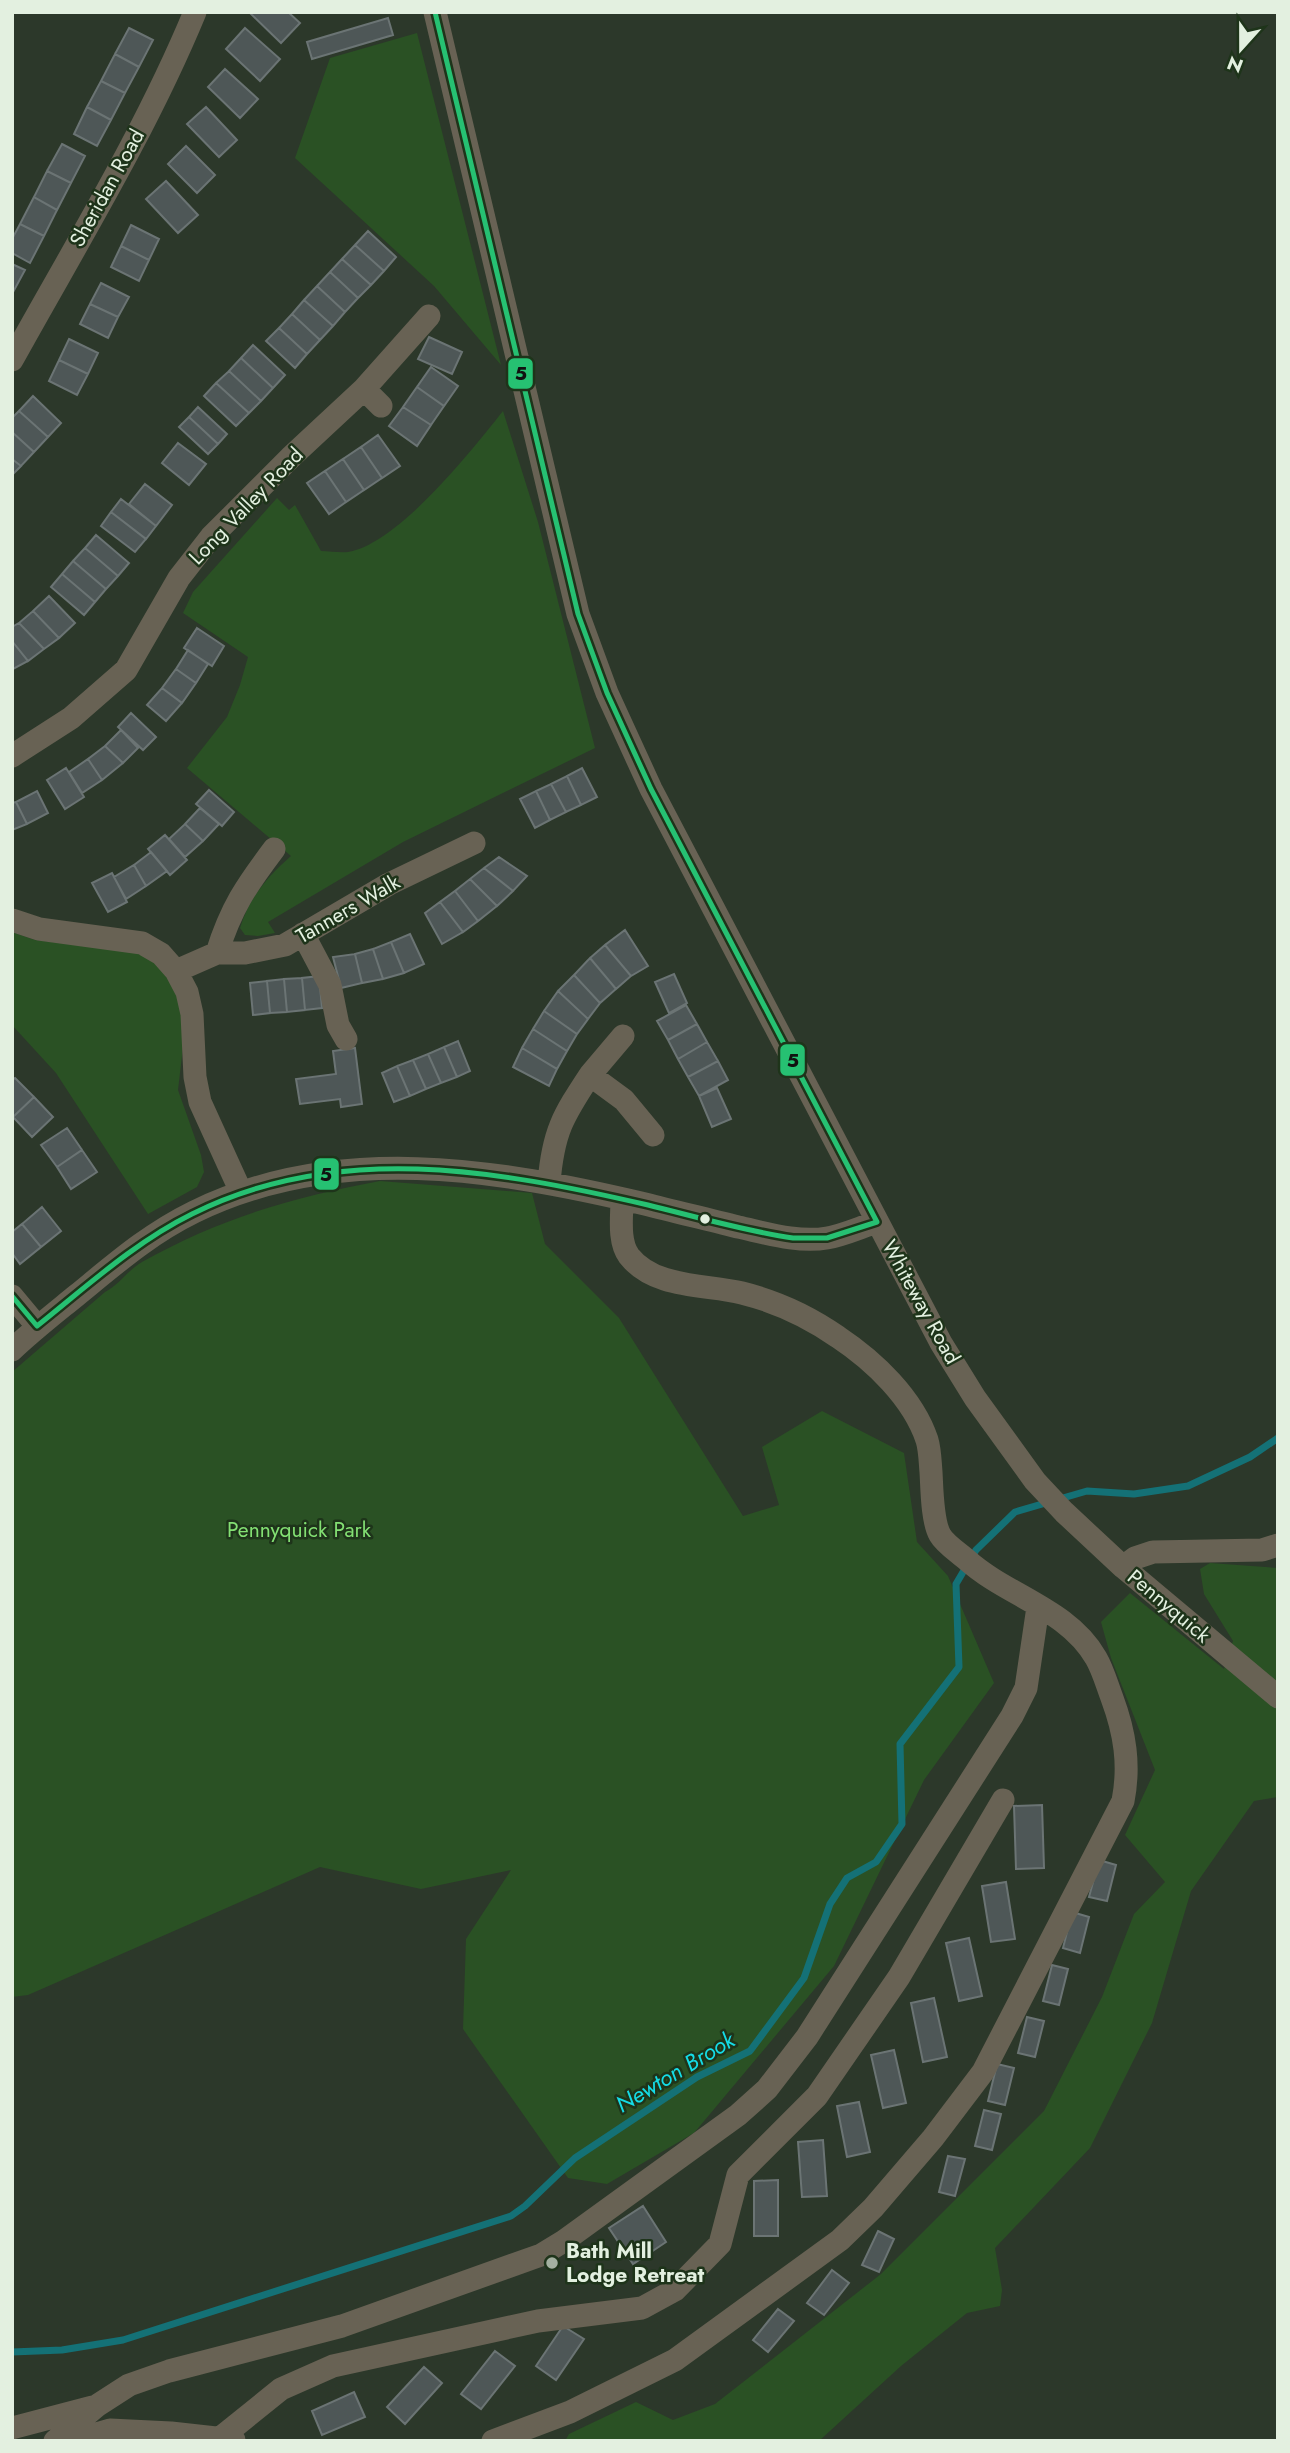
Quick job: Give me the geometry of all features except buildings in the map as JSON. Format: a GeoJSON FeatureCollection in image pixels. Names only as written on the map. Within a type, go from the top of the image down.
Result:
{"type":"FeatureCollection","features":[{"type":"Feature","properties":{"kind":"street","name":"Sheridan Road"},"geometry":{"type":"LineString","coordinates":[[12,360],[135,137],[195,12]]}},
{"type":"Feature","properties":{"kind":"street","name":"Whiteway Road"},"geometry":{"type":"LineString","coordinates":[[435,12],[578,614],[607,693],[651,789],[941,1343],[975,1398],[1035,1481],[1064,1512]]}},
{"type":"Feature","properties":{"kind":"street","name":"Long Valley Road"},"geometry":{"type":"LineString","coordinates":[[12,756],[71,718],[126,670],[179,578],[211,537],[292,456],[365,389],[429,316]]}},
{"type":"Feature","properties":{"kind":"street"},"geometry":{"type":"LineString","coordinates":[[365,389],[381,406]]}},
{"type":"Feature","properties":{"kind":"street","name":"Tanners Walk"},"geometry":{"type":"LineString","coordinates":[[176,971],[217,953],[244,953],[285,945],[389,884],[474,843]]}},
{"type":"Feature","properties":{"kind":"street"},"geometry":{"type":"LineString","coordinates":[[217,953],[227,921],[242,892],[274,849]]}},
{"type":"Feature","properties":{"kind":"street"},"geometry":{"type":"LineString","coordinates":[[12,920],[39,929],[142,943],[161,954],[176,971],[187,992],[192,1014],[195,1077],[200,1102],[241,1192]]}},
{"type":"Feature","properties":{"kind":"street"},"geometry":{"type":"LineString","coordinates":[[303,934],[330,985],[338,1025],[346,1039]]}},
{"type":"Feature","properties":{"kind":"street"},"geometry":{"type":"LineString","coordinates":[[549,1183],[556,1134],[564,1114],[590,1075],[623,1036]]}},
{"type":"Feature","properties":{"kind":"street"},"geometry":{"type":"LineString","coordinates":[[590,1075],[624,1100],[653,1135]]}},
{"type":"Feature","properties":{"kind":"street"},"geometry":{"type":"LineString","coordinates":[[12,1350],[113,1263],[150,1237],[193,1213],[241,1192],[277,1181],[359,1168],[407,1167],[549,1183],[782,1237],[826,1239],[877,1222]]}},
{"type":"Feature","properties":{"kind":"street"},"geometry":{"type":"LineString","coordinates":[[493,2441],[570,2412],[675,2360],[840,2241],[873,2208],[925,2148],[983,2072],[1123,1801],[1128,1779],[1127,1755],[1119,1718],[1097,1659],[1082,1639],[1064,1622],[985,1576],[940,1535],[928,1443],[919,1421],[901,1395],[841,1339],[797,1311],[742,1293],[688,1285],[656,1275],[638,1265],[627,1253],[622,1239],[622,1199]]}},
{"type":"Feature","properties":{"kind":"street"},"geometry":{"type":"LineString","coordinates":[[12,1296],[37,1326]]}},
{"type":"Feature","properties":{"kind":"street","name":"Pennyquick"},"geometry":{"type":"LineString","coordinates":[[1064,1512],[1124,1567],[1278,1697]]}},
{"type":"Feature","properties":{"kind":"street"},"geometry":{"type":"LineString","coordinates":[[1124,1567],[1135,1558],[1153,1552],[1262,1550],[1278,1545]]}},
{"type":"Feature","properties":{"kind":"street"},"geometry":{"type":"LineString","coordinates":[[55,2441],[98,2405],[129,2385],[169,2371],[342,2326],[541,2255],[738,2115],[768,2089],[807,2037],[1012,1716],[1026,1688],[1038,1606]]}},
{"type":"Feature","properties":{"kind":"street"},"geometry":{"type":"LineString","coordinates":[[72,2441],[110,2430],[171,2432],[230,2440],[281,2389],[333,2366],[538,2320],[642,2308],[676,2290],[719,2244],[738,2175],[817,2096],[898,1978],[1003,1800]]}},
{"type":"Feature","properties":{"kind":"street"},"geometry":{"type":"LineString","coordinates":[[12,2428],[98,2405]]}},
{"type":"Feature","properties":{"kind":"green space"},"geometry":{"type":"Polygon","coordinates":[[[417,33],[501,365],[434,286],[295,158],[330,58],[417,33]]]}},
{"type":"Feature","properties":{"kind":"green space"},"geometry":{"type":"Polygon","coordinates":[[[503,411],[538,522],[595,748],[403,842],[268,922],[275,933],[245,935],[240,928],[254,898],[274,872],[291,856],[187,768],[227,717],[248,657],[183,613],[193,592],[277,498],[289,510],[295,505],[321,551],[348,552],[368,545],[389,532],[433,493],[503,411]]]}},
{"type":"Feature","properties":{"kind":"green space"},"geometry":{"type":"Polygon","coordinates":[[[12,932],[35,940],[137,952],[168,971],[187,1013],[178,1090],[201,1155],[204,1172],[197,1187],[148,1214],[56,1073],[12,1025],[12,932]]]}},
{"type":"Feature","properties":{"kind":"green space","name":"Pennyquick Park"},"geometry":{"type":"Polygon","coordinates":[[[380,1181],[532,1193],[545,1244],[619,1318],[743,1516],[779,1505],[762,1447],[822,1411],[904,1453],[917,1542],[948,1576],[994,1683],[924,1780],[834,1966],[694,2133],[607,2184],[568,2178],[463,2029],[466,1939],[511,1870],[421,1889],[320,1867],[28,1995],[12,1997],[12,1372],[137,1265],[171,1247],[258,1211],[318,1194],[380,1181]]]}},
{"type":"Feature","properties":{"kind":"green space"},"geometry":{"type":"Polygon","coordinates":[[[1210,1563],[1278,1568],[1278,1797],[1254,1801],[1191,1891],[1152,2023],[1090,2148],[995,2248],[1002,2290],[1000,2306],[967,2313],[901,2366],[819,2441],[565,2441],[569,2434],[636,2402],[673,2420],[715,2404],[881,2274],[1044,2111],[1102,1997],[1134,1914],[1165,1882],[1125,1835],[1155,1770],[1111,1658],[1101,1622],[1130,1593],[1224,1669],[1233,1641],[1204,1594],[1200,1569],[1210,1563]]]}},
{"type":"Feature","properties":{"kind":"waterway","name":"Newton Brook"},"geometry":{"type":"LineString","coordinates":[[12,2352],[62,2350],[123,2340],[511,2216],[575,2158],[697,2077],[750,2051],[804,1978],[830,1904],[847,1878],[876,1862],[902,1824],[900,1744],[959,1667],[956,1584],[976,1550],[1015,1512],[1087,1491],[1134,1494],[1188,1486],[1250,1457],[1278,1438]]}},
{"type":"Feature","properties":{"kind":"transit line","name":"5"},"geometry":{"type":"LineString","coordinates":[[12,1296],[37,1326],[131,1251],[192,1214],[247,1191],[303,1177],[360,1170],[418,1169],[533,1181],[793,1238],[827,1238],[877,1222],[651,789],[607,693],[578,614],[435,12]]}},
{"type":"Feature","properties":{"kind":"place","name":"Bath Mill Lodge Retreat"},"geometry":{"type":"Point","coordinates":[552,2263]}}]}
